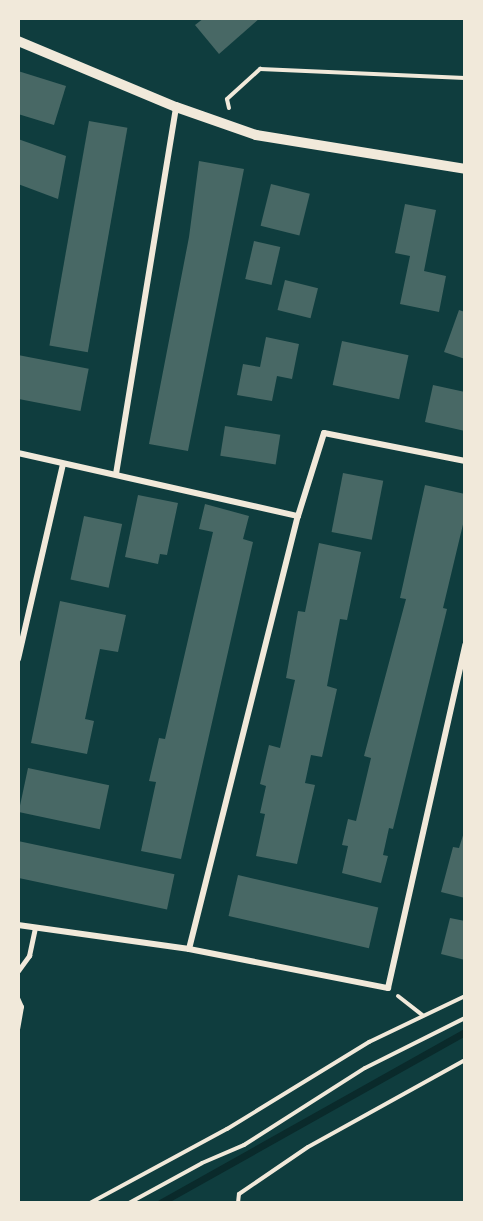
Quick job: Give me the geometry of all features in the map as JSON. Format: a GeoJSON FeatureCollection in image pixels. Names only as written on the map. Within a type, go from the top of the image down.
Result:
{"type":"FeatureCollection","features":[{"type":"Feature","properties":{"kind":"street"},"geometry":{"type":"LineString","coordinates":[[18,41],[177,107],[256,135],[465,169]]}},
{"type":"Feature","properties":{"kind":"street"},"geometry":{"type":"LineString","coordinates":[[116,474],[177,107]]}},
{"type":"Feature","properties":{"kind":"street"},"geometry":{"type":"LineString","coordinates":[[189,949],[298,516],[324,433],[465,461]]}},
{"type":"Feature","properties":{"kind":"street"},"geometry":{"type":"LineString","coordinates":[[18,453],[298,516]]}},
{"type":"Feature","properties":{"kind":"street"},"geometry":{"type":"LineString","coordinates":[[18,659],[63,464]]}},
{"type":"Feature","properties":{"kind":"street"},"geometry":{"type":"LineString","coordinates":[[18,925],[189,949],[388,988],[465,645]]}},
{"type":"Feature","properties":{"kind":"lane"},"geometry":{"type":"LineString","coordinates":[[18,971],[29,956],[35,928]]}},
{"type":"Feature","properties":{"kind":"path"},"geometry":{"type":"LineString","coordinates":[[229,108],[227,99],[260,69],[465,78]]}},
{"type":"Feature","properties":{"kind":"path"},"geometry":{"type":"LineString","coordinates":[[388,988],[422,1015]]}},
{"type":"Feature","properties":{"kind":"path"},"geometry":{"type":"LineString","coordinates":[[90,1203],[218,1135],[322,1069],[422,1015],[465,996]]}},
{"type":"Feature","properties":{"kind":"path"},"geometry":{"type":"LineString","coordinates":[[18,998],[22,1007],[18,1029]]}},
{"type":"Feature","properties":{"kind":"path"},"geometry":{"type":"LineString","coordinates":[[129,1203],[202,1163],[244,1145],[365,1068],[465,1018]]}},
{"type":"Feature","properties":{"kind":"path"},"geometry":{"type":"LineString","coordinates":[[238,1203],[239,1194],[308,1147],[465,1060]]}},
{"type":"Feature","properties":{"kind":"building"},"geometry":{"type":"Polygon","coordinates":[[[204,18],[260,18],[219,54],[195,25],[204,18]]]}},
{"type":"Feature","properties":{"kind":"building"},"geometry":{"type":"Polygon","coordinates":[[[18,71],[66,86],[54,125],[18,114],[18,71]]]}},
{"type":"Feature","properties":{"kind":"building"},"geometry":{"type":"Polygon","coordinates":[[[89,121],[127,128],[88,352],[49,346],[89,121]]]}},
{"type":"Feature","properties":{"kind":"building"},"geometry":{"type":"Polygon","coordinates":[[[18,139],[66,156],[58,199],[18,184],[18,139]]]}},
{"type":"Feature","properties":{"kind":"building"},"geometry":{"type":"Polygon","coordinates":[[[199,161],[244,169],[188,451],[149,444],[189,237],[199,161]]]}},
{"type":"Feature","properties":{"kind":"building"},"geometry":{"type":"Polygon","coordinates":[[[271,184],[310,194],[299,235],[261,226],[271,184]]]}},
{"type":"Feature","properties":{"kind":"building"},"geometry":{"type":"Polygon","coordinates":[[[405,204],[436,210],[424,271],[446,276],[439,312],[400,304],[410,256],[395,253],[405,204]]]}},
{"type":"Feature","properties":{"kind":"building"},"geometry":{"type":"Polygon","coordinates":[[[254,241],[280,247],[272,285],[245,279],[254,241]]]}},
{"type":"Feature","properties":{"kind":"building"},"geometry":{"type":"Polygon","coordinates":[[[285,280],[318,288],[310,318],[278,310],[285,280]]]}},
{"type":"Feature","properties":{"kind":"building"},"geometry":{"type":"Polygon","coordinates":[[[459,310],[465,312],[465,359],[444,352],[459,310]]]}},
{"type":"Feature","properties":{"kind":"building"},"geometry":{"type":"Polygon","coordinates":[[[266,337],[299,344],[292,379],[277,376],[272,401],[237,395],[243,364],[260,367],[266,337]]]}},
{"type":"Feature","properties":{"kind":"building"},"geometry":{"type":"Polygon","coordinates":[[[342,341],[409,355],[399,399],[333,385],[342,341]]]}},
{"type":"Feature","properties":{"kind":"building"},"geometry":{"type":"Polygon","coordinates":[[[18,355],[89,369],[80,411],[18,399],[18,355]]]}},
{"type":"Feature","properties":{"kind":"building"},"geometry":{"type":"Polygon","coordinates":[[[433,385],[465,392],[465,431],[425,422],[433,385]]]}},
{"type":"Feature","properties":{"kind":"building"},"geometry":{"type":"Polygon","coordinates":[[[225,426],[280,435],[276,464],[220,456],[225,426]]]}},
{"type":"Feature","properties":{"kind":"building"},"geometry":{"type":"Polygon","coordinates":[[[343,473],[383,481],[372,540],[332,532],[343,473]]]}},
{"type":"Feature","properties":{"kind":"building"},"geometry":{"type":"Polygon","coordinates":[[[425,485],[465,494],[465,516],[443,608],[447,609],[393,829],[389,828],[383,855],[388,856],[381,883],[342,873],[348,846],[342,845],[348,819],[356,821],[371,758],[364,756],[406,599],[400,598],[425,485]]]}},
{"type":"Feature","properties":{"kind":"building"},"geometry":{"type":"Polygon","coordinates":[[[138,495],[178,503],[167,555],[160,554],[158,564],[125,557],[138,495]]]}},
{"type":"Feature","properties":{"kind":"building"},"geometry":{"type":"Polygon","coordinates":[[[205,504],[249,516],[243,539],[253,542],[181,859],[141,851],[156,782],[149,781],[159,738],[165,739],[213,532],[199,529],[205,504]]]}},
{"type":"Feature","properties":{"kind":"building"},"geometry":{"type":"Polygon","coordinates":[[[84,516],[122,524],[109,588],[70,580],[84,516]]]}},
{"type":"Feature","properties":{"kind":"building"},"geometry":{"type":"Polygon","coordinates":[[[319,543],[361,552],[347,620],[340,619],[327,686],[337,689],[322,757],[311,755],[305,783],[315,785],[297,864],[256,856],[265,814],[260,813],[266,786],[260,784],[269,745],[280,748],[295,680],[286,678],[298,611],[305,612],[319,543]]]}},
{"type":"Feature","properties":{"kind":"building"},"geometry":{"type":"Polygon","coordinates":[[[60,601],[126,615],[118,652],[100,649],[85,719],[94,721],[87,754],[31,743],[60,601]]]}},
{"type":"Feature","properties":{"kind":"building"},"geometry":{"type":"Polygon","coordinates":[[[28,768],[109,785],[100,829],[19,812],[28,768]]]}},
{"type":"Feature","properties":{"kind":"building"},"geometry":{"type":"Polygon","coordinates":[[[465,829],[465,898],[441,892],[453,847],[459,848],[465,829]]]}},
{"type":"Feature","properties":{"kind":"building"},"geometry":{"type":"Polygon","coordinates":[[[18,841],[175,874],[167,909],[18,878],[18,841]]]}},
{"type":"Feature","properties":{"kind":"building"},"geometry":{"type":"Polygon","coordinates":[[[238,875],[378,907],[369,948],[229,916],[238,875]]]}},
{"type":"Feature","properties":{"kind":"building"},"geometry":{"type":"Polygon","coordinates":[[[450,918],[465,921],[465,960],[441,954],[450,918]]]}},
{"type":"Feature","properties":{"kind":"waterway"},"geometry":{"type":"LineString","coordinates":[[160,1203],[465,1032]]}}]}
